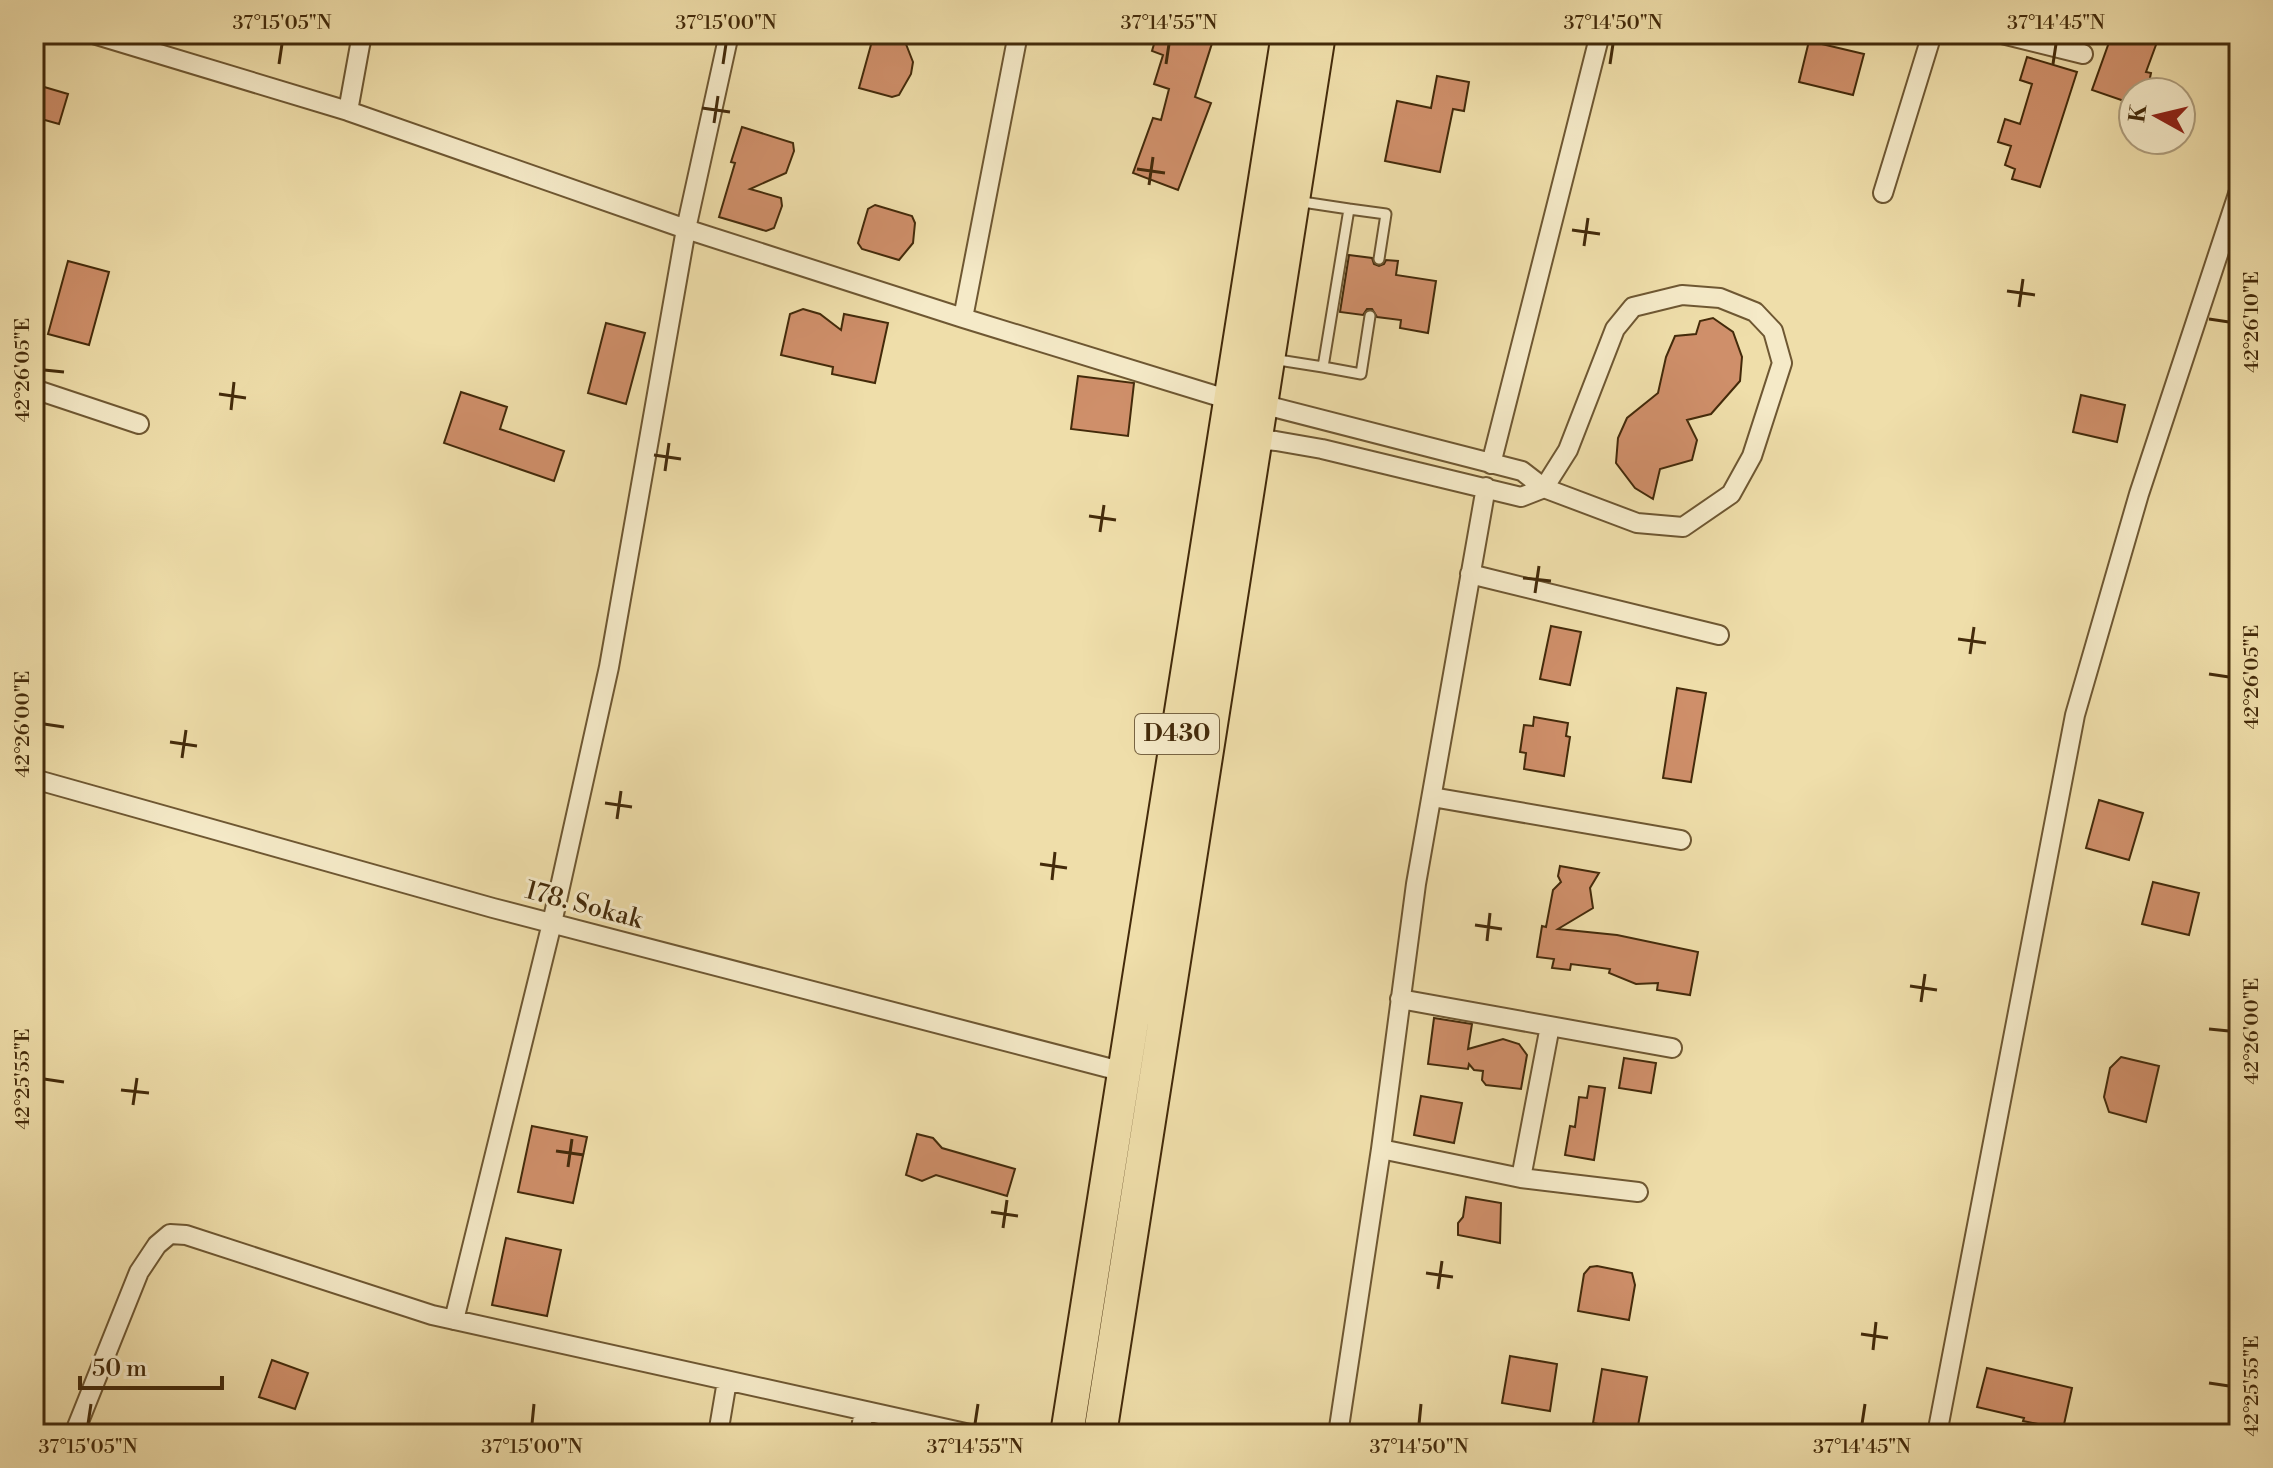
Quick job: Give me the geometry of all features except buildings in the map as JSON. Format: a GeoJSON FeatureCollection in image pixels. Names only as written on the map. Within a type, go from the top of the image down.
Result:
{"type":"FeatureCollection","features":[{"type":"Feature","properties":{"kind":"highway","name":"D430"},"geometry":{"type":"LineString","coordinates":[[1100,1434],[1256,439],[1246,402],[1288,34]]}},
{"type":"Feature","properties":{"kind":"highway","name":"D430"},"geometry":{"type":"LineString","coordinates":[[1067,1434],[1223,442],[1268,358],[1319,34]]}},
{"type":"Feature","properties":{"kind":"street"},"geometry":{"type":"LineString","coordinates":[[93,34],[348,111],[686,229],[963,318],[1246,402],[1522,471],[1544,488],[1637,523],[1683,527],[1731,494],[1752,456],[1782,363],[1773,331],[1755,312],[1720,298],[1682,295],[1633,307],[1615,329],[1568,450],[1544,488],[1521,497],[1322,449],[1256,439],[1223,442]]}},
{"type":"Feature","properties":{"kind":"street"},"geometry":{"type":"LineString","coordinates":[[348,111],[362,34]]}},
{"type":"Feature","properties":{"kind":"street"},"geometry":{"type":"LineString","coordinates":[[454,1320],[552,923],[609,667],[686,229],[729,34]]}},
{"type":"Feature","properties":{"kind":"street"},"geometry":{"type":"LineString","coordinates":[[963,318],[1018,34]]}},
{"type":"Feature","properties":{"kind":"street"},"geometry":{"type":"LineString","coordinates":[[1491,464],[1600,34]]}},
{"type":"Feature","properties":{"kind":"street"},"geometry":{"type":"LineString","coordinates":[[1883,193],[1932,34]]}},
{"type":"Feature","properties":{"kind":"street"},"geometry":{"type":"LineString","coordinates":[[2002,34],[2083,54]]}},
{"type":"Feature","properties":{"kind":"street"},"geometry":{"type":"LineString","coordinates":[[1937,1434],[2075,715],[2139,494],[2239,191]]}},
{"type":"Feature","properties":{"kind":"street"},"geometry":{"type":"LineString","coordinates":[[34,389],[139,424]]}},
{"type":"Feature","properties":{"kind":"street"},"geometry":{"type":"LineString","coordinates":[[1338,1434],[1400,999],[1486,487]]}},
{"type":"Feature","properties":{"kind":"street"},"geometry":{"type":"LineString","coordinates":[[1470,574],[1719,635]]}},
{"type":"Feature","properties":{"kind":"street","name":"178. Sokak"},"geometry":{"type":"LineString","coordinates":[[34,779],[552,923],[1124,1072]]}},
{"type":"Feature","properties":{"kind":"street"},"geometry":{"type":"LineString","coordinates":[[1432,797],[1681,840]]}},
{"type":"Feature","properties":{"kind":"street"},"geometry":{"type":"LineString","coordinates":[[1400,999],[1672,1048]]}},
{"type":"Feature","properties":{"kind":"street"},"geometry":{"type":"LineString","coordinates":[[1521,1178],[1550,1026]]}},
{"type":"Feature","properties":{"kind":"street"},"geometry":{"type":"LineString","coordinates":[[1381,1149],[1521,1178],[1638,1192]]}},
{"type":"Feature","properties":{"kind":"street"},"geometry":{"type":"LineString","coordinates":[[74,1434],[139,1272],[157,1245],[170,1234],[186,1235],[454,1320],[970,1434]]}},
{"type":"Feature","properties":{"kind":"street"},"geometry":{"type":"LineString","coordinates":[[718,1434],[727,1381]]}},
{"type":"Feature","properties":{"kind":"street"},"geometry":{"type":"LineString","coordinates":[[860,1434],[864,1411]]}},
{"type":"Feature","properties":{"kind":"lane"},"geometry":{"type":"LineString","coordinates":[[1293,201],[1386,214],[1379,259]]}},
{"type":"Feature","properties":{"kind":"lane"},"geometry":{"type":"LineString","coordinates":[[1323,367],[1349,209]]}},
{"type":"Feature","properties":{"kind":"lane"},"geometry":{"type":"LineString","coordinates":[[1268,358],[1361,374],[1370,316]]}}]}
